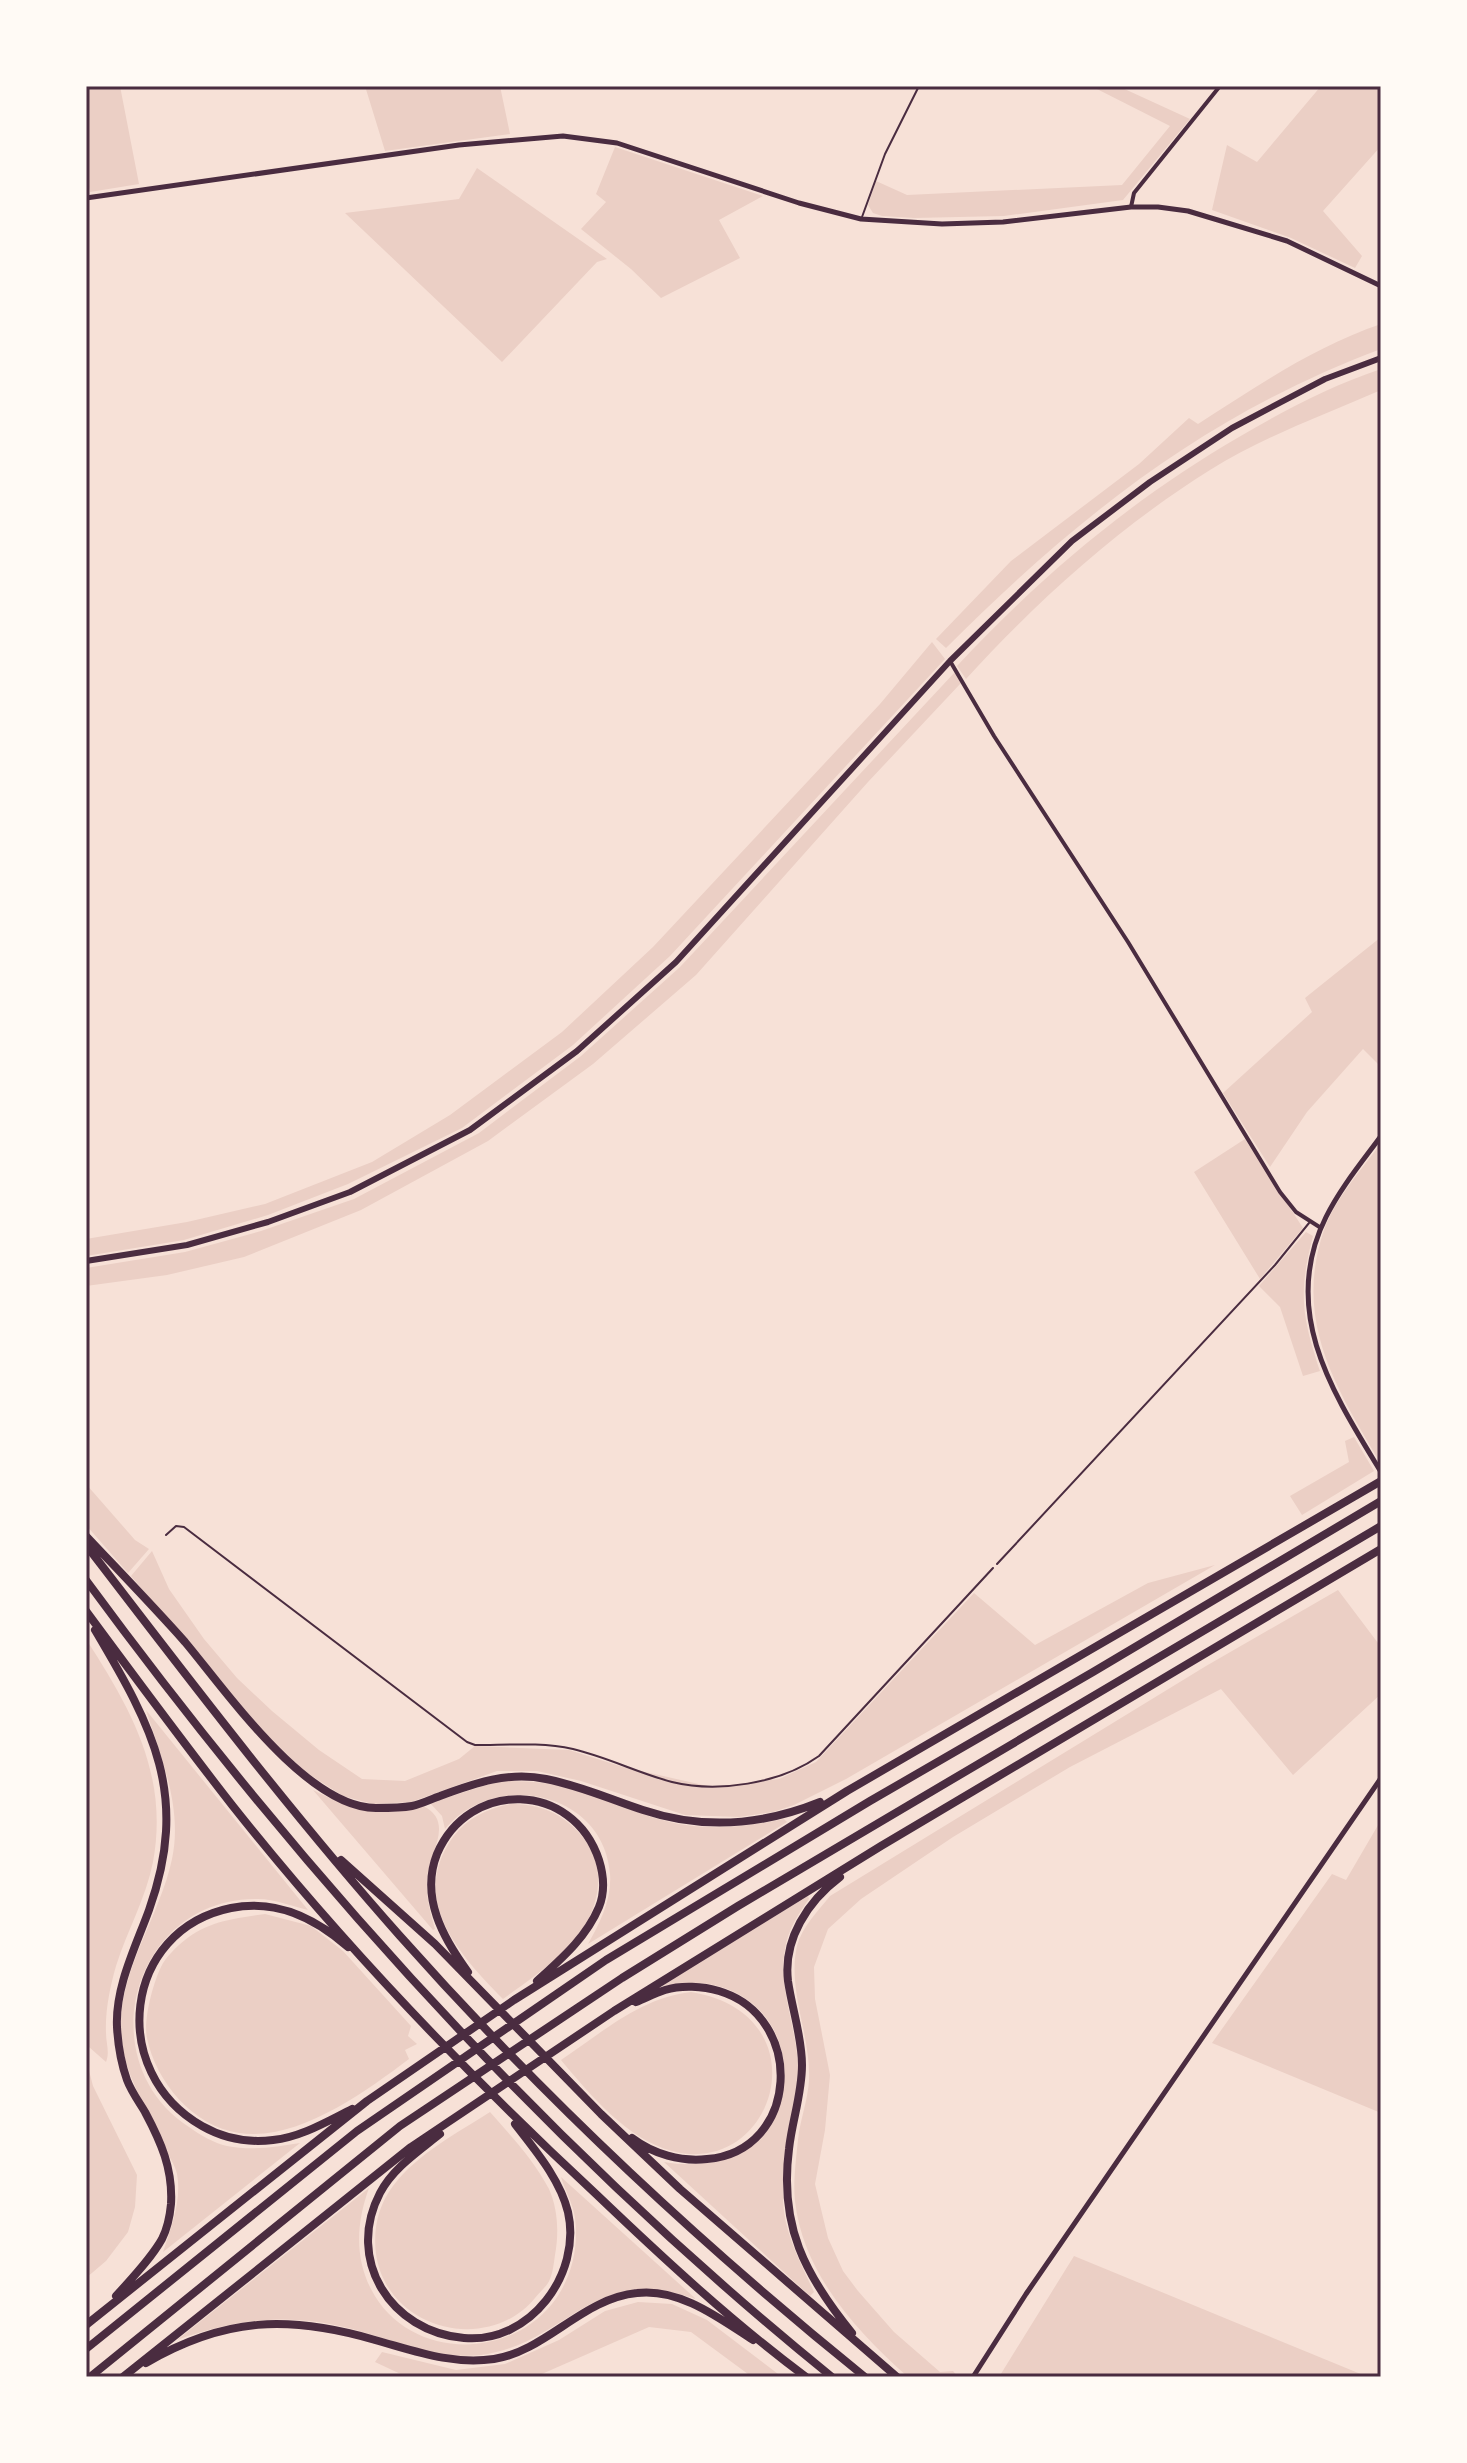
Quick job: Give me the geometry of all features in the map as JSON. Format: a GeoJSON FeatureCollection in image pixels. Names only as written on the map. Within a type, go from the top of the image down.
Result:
{"type":"FeatureCollection","features":[{"type":"Feature","properties":{"kind":"highway"},"geometry":{"type":"LineString","coordinates":[[86,2325],[367,2101],[514,2000],[847,1791],[1381,1481]]}},
{"type":"Feature","properties":{"kind":"highway"},"geometry":{"type":"LineString","coordinates":[[86,2349],[357,2131],[594,1968],[857,1808],[1380,1502]]}},
{"type":"Feature","properties":{"kind":"highway"},"geometry":{"type":"LineString","coordinates":[[90,2377],[400,2126],[622,1978],[751,1898],[1381,1526]]}},
{"type":"Feature","properties":{"kind":"highway"},"geometry":{"type":"LineString","coordinates":[[86,1536],[184,1641],[248,1720],[302,1774],[340,1801],[372,1809],[413,1806],[498,1776],[536,1776],[582,1786],[644,1810],[686,1821],[741,1823],[795,1812],[847,1791]]}},
{"type":"Feature","properties":{"kind":"highway"},"geometry":{"type":"LineString","coordinates":[[86,1545],[235,1739],[399,1935],[466,2008],[538,2083],[712,2247],[793,2319],[865,2377]]}},
{"type":"Feature","properties":{"kind":"highway"},"geometry":{"type":"LineString","coordinates":[[123,2377],[388,2165],[614,2011],[881,1846],[1381,1549]]}},
{"type":"Feature","properties":{"kind":"highway"},"geometry":{"type":"LineString","coordinates":[[86,1580],[248,1789],[448,2020],[521,2095],[697,2263],[832,2377]]}},
{"type":"Feature","properties":{"kind":"highway"},"geometry":{"type":"LineString","coordinates":[[86,1614],[233,1807],[370,1967],[503,2107],[683,2276],[790,2365]]}},
{"type":"Feature","properties":{"kind":"highway"},"geometry":{"type":"LineString","coordinates":[[86,1614],[135,1697],[154,1742],[166,1797],[166,1830],[160,1879],[120,1991],[116,2023],[128,2083],[165,2152],[172,2184],[170,2213],[164,2235],[151,2255],[104,2310]]}},
{"type":"Feature","properties":{"kind":"highway"},"geometry":{"type":"LineString","coordinates":[[485,1995],[460,1961],[437,1920],[431,1877],[442,1844],[453,1827],[496,1801],[525,1799],[561,1810],[589,1837],[602,1871],[603,1888],[592,1921],[580,1939],[514,2000]]}},
{"type":"Feature","properties":{"kind":"highway"},"geometry":{"type":"LineString","coordinates":[[317,1838],[435,1944],[601,2114],[691,2198],[897,2377]]}},
{"type":"Feature","properties":{"kind":"highway"},"geometry":{"type":"LineString","coordinates":[[865,2349],[828,2304],[810,2275],[796,2245],[788,2214],[786,2177],[802,2064],[788,1978],[789,1951],[797,1925],[834,1881],[881,1846]]}},
{"type":"Feature","properties":{"kind":"highway"},"geometry":{"type":"LineString","coordinates":[[367,2101],[292,2136],[248,2141],[222,2135],[188,2118],[170,2103],[157,2086],[142,2050],[138,2019],[142,1993],[164,1949],[197,1921],[219,1911],[262,1905],[301,1915],[319,1924],[370,1967]]}},
{"type":"Feature","properties":{"kind":"highway"},"geometry":{"type":"LineString","coordinates":[[601,2114],[639,2143],[672,2157],[706,2159],[737,2152],[755,2137],[769,2121],[779,2096],[781,2070],[777,2043],[762,2017],[737,1996],[709,1988],[667,1989],[614,2011]]}},
{"type":"Feature","properties":{"kind":"highway"},"geometry":{"type":"LineString","coordinates":[[466,2112],[396,2171],[380,2191],[370,2216],[367,2253],[382,2291],[396,2308],[416,2323],[442,2335],[467,2339],[508,2331],[537,2312],[561,2280],[568,2257],[570,2226],[561,2194],[503,2107]]}},
{"type":"Feature","properties":{"kind":"highway"},"geometry":{"type":"LineString","coordinates":[[123,2377],[174,2348],[239,2325],[278,2322],[326,2327],[444,2360],[497,2358],[521,2351],[578,2316],[637,2293],[684,2300],[714,2313],[806,2377]]}},
{"type":"Feature","properties":{"kind":"main road"},"geometry":{"type":"LineString","coordinates":[[86,1261],[187,1245],[268,1222],[350,1192],[470,1130],[577,1051],[676,962],[950,661],[1072,541],[1150,482],[1232,428],[1325,379],[1381,358]]}},
{"type":"Feature","properties":{"kind":"street"},"geometry":{"type":"LineString","coordinates":[[1131,207],[1134,193],[1220,86]]}},
{"type":"Feature","properties":{"kind":"street"},"geometry":{"type":"LineString","coordinates":[[86,198],[459,145],[563,136],[617,143],[799,203],[861,219],[913,224],[1003,222],[1131,207],[1158,207],[1203,214],[1287,241],[1381,286]]}},
{"type":"Feature","properties":{"kind":"street"},"geometry":{"type":"LineString","coordinates":[[950,661],[994,736],[1135,954],[1280,1192],[1296,1212],[1321,1228]]}},
{"type":"Feature","properties":{"kind":"street"},"geometry":{"type":"LineString","coordinates":[[1381,1136],[1341,1191],[1321,1228],[1308,1281],[1312,1334],[1335,1393],[1381,1472]]}},
{"type":"Feature","properties":{"kind":"street"},"geometry":{"type":"LineString","coordinates":[[973,2377],[1026,2294],[1381,1778]]}},
{"type":"Feature","properties":{"kind":"lane"},"geometry":{"type":"LineString","coordinates":[[861,219],[885,154],[919,86]]}},
{"type":"Feature","properties":{"kind":"lane"},"geometry":{"type":"LineString","coordinates":[[997,1564],[1275,1265],[1310,1222]]}},
{"type":"Feature","properties":{"kind":"path"},"geometry":{"type":"LineString","coordinates":[[166,1535],[176,1526],[184,1527],[467,1742],[475,1745],[569,1748],[675,1783],[712,1786],[773,1777],[803,1766],[819,1756],[997,1564]]}},
{"type":"Feature","properties":{"kind":"shaded area"},"geometry":{"type":"Polygon","coordinates":[[[86,86],[120,86],[139,184],[90,192],[86,174],[86,86]]]}},
{"type":"Feature","properties":{"kind":"shaded area"},"geometry":{"type":"Polygon","coordinates":[[[365,86],[500,86],[510,134],[385,151],[365,86]]]}},
{"type":"Feature","properties":{"kind":"shaded area"},"geometry":{"type":"Polygon","coordinates":[[[1091,86],[1118,86],[1190,119],[1123,200],[1004,216],[914,218],[882,216],[873,213],[868,205],[876,181],[907,195],[1122,185],[1170,126],[1091,86]]]}},
{"type":"Feature","properties":{"kind":"shaded area"},"geometry":{"type":"Polygon","coordinates":[[[1321,86],[1376,86],[1381,90],[1381,146],[1323,211],[1362,256],[1355,268],[1291,238],[1212,210],[1227,145],[1257,162],[1321,86]]]}},
{"type":"Feature","properties":{"kind":"shaded area"},"geometry":{"type":"Polygon","coordinates":[[[615,147],[763,196],[719,220],[740,258],[661,298],[581,229],[606,202],[596,194],[615,147]]]}},
{"type":"Feature","properties":{"kind":"shaded area"},"geometry":{"type":"Polygon","coordinates":[[[477,168],[607,259],[597,262],[502,362],[345,213],[459,199],[477,168]]]}},
{"type":"Feature","properties":{"kind":"shaded area"},"geometry":{"type":"Polygon","coordinates":[[[1381,324],[1381,349],[1317,375],[1201,438],[1147,474],[1044,555],[946,648],[936,639],[1011,561],[1139,464],[1189,418],[1198,424],[1309,356],[1381,324]]]}},
{"type":"Feature","properties":{"kind":"shaded area"},"geometry":{"type":"Polygon","coordinates":[[[1381,369],[1381,390],[1251,447],[1176,492],[1081,566],[966,679],[957,666],[1055,570],[1125,513],[1199,461],[1256,427],[1326,391],[1381,369]]]}},
{"type":"Feature","properties":{"kind":"shaded area"},"geometry":{"type":"Polygon","coordinates":[[[932,642],[945,659],[670,956],[573,1045],[462,1128],[348,1184],[268,1215],[184,1240],[86,1256],[86,1239],[187,1222],[265,1204],[372,1162],[450,1115],[562,1032],[653,947],[880,704],[932,642]]]}},
{"type":"Feature","properties":{"kind":"shaded area"},"geometry":{"type":"Polygon","coordinates":[[[955,672],[961,683],[696,975],[593,1064],[488,1141],[361,1210],[244,1257],[167,1275],[86,1286],[86,1268],[185,1252],[261,1231],[354,1199],[479,1133],[581,1056],[680,967],[955,672]]]}},
{"type":"Feature","properties":{"kind":"shaded area"},"geometry":{"type":"Polygon","coordinates":[[[1381,937],[1381,1067],[1363,1049],[1307,1112],[1270,1167],[1223,1093],[1312,1012],[1305,998],[1381,937]]]}},
{"type":"Feature","properties":{"kind":"shaded area"},"geometry":{"type":"Polygon","coordinates":[[[1245,1139],[1303,1228],[1260,1279],[1194,1172],[1245,1139]]]}},
{"type":"Feature","properties":{"kind":"shaded area"},"geometry":{"type":"Polygon","coordinates":[[[1381,1143],[1381,1464],[1335,1381],[1317,1324],[1314,1294],[1316,1263],[1329,1218],[1381,1143]]]}},
{"type":"Feature","properties":{"kind":"shaded area"},"geometry":{"type":"Polygon","coordinates":[[[1306,1232],[1313,1236],[1305,1273],[1304,1304],[1320,1371],[1303,1376],[1280,1307],[1259,1286],[1306,1232]]]}},
{"type":"Feature","properties":{"kind":"shaded area"},"geometry":{"type":"Polygon","coordinates":[[[1354,1437],[1374,1471],[1302,1515],[1290,1496],[1349,1462],[1345,1441],[1354,1437]]]}},
{"type":"Feature","properties":{"kind":"shaded area"},"geometry":{"type":"Polygon","coordinates":[[[86,1484],[135,1540],[149,1549],[128,1573],[86,1525],[86,1484]]]}},
{"type":"Feature","properties":{"kind":"shaded area"},"geometry":{"type":"Polygon","coordinates":[[[152,1551],[169,1589],[204,1639],[237,1678],[319,1750],[362,1779],[405,1781],[459,1759],[475,1746],[569,1750],[623,1767],[712,1787],[779,1779],[816,1762],[974,1593],[1035,1645],[1148,1583],[1215,1565],[846,1779],[794,1805],[739,1817],[685,1815],[581,1781],[537,1771],[497,1771],[411,1802],[373,1804],[343,1796],[304,1771],[250,1718],[131,1576],[152,1551]]]}},
{"type":"Feature","properties":{"kind":"shaded area"},"geometry":{"type":"Polygon","coordinates":[[[1338,1590],[1381,1647],[1381,1694],[1293,1775],[1221,1689],[1070,1767],[953,1837],[861,1899],[828,1929],[814,1967],[815,1999],[830,2075],[825,2130],[815,2184],[828,2238],[843,2271],[894,2332],[940,2372],[953,2371],[958,2377],[908,2377],[870,2340],[835,2299],[809,2252],[800,2227],[794,2186],[809,2063],[797,1996],[795,1963],[803,1932],[830,1896],[1206,1666],[1338,1590]]]}},
{"type":"Feature","properties":{"kind":"shaded area"},"geometry":{"type":"Polygon","coordinates":[[[86,1639],[131,1717],[151,1772],[156,1800],[157,1830],[150,1875],[120,1953],[110,1991],[106,2016],[106,2062],[89,2047],[86,2059],[86,1639]]]}},
{"type":"Feature","properties":{"kind":"shaded area"},"geometry":{"type":"Polygon","coordinates":[[[146,1710],[308,1910],[262,1899],[213,1906],[179,1926],[154,1954],[138,1989],[134,2027],[140,2064],[158,2099],[189,2127],[222,2145],[255,2148],[300,2143],[163,2252],[177,2204],[177,2174],[129,2071],[122,2045],[121,2021],[130,1973],[166,1882],[175,1840],[169,1783],[146,1710]]]}},
{"type":"Feature","properties":{"kind":"shaded area"},"geometry":{"type":"Polygon","coordinates":[[[499,1781],[539,1782],[569,1787],[658,1819],[686,1825],[723,1827],[784,1819],[787,1822],[588,1944],[604,1910],[610,1883],[603,1846],[589,1824],[568,1807],[544,1798],[517,1795],[491,1799],[466,1810],[445,1829],[442,1816],[430,1803],[499,1781]]]}},
{"type":"Feature","properties":{"kind":"shaded area"},"geometry":{"type":"Polygon","coordinates":[[[313,1790],[366,1810],[394,1812],[423,1806],[433,1813],[439,1830],[428,1869],[427,1886],[435,1929],[433,1930],[313,1790]]]}},
{"type":"Feature","properties":{"kind":"shaded area"},"geometry":{"type":"Polygon","coordinates":[[[511,1804],[550,1811],[574,1827],[591,1850],[597,1865],[598,1881],[591,1913],[573,1942],[503,1999],[456,1945],[438,1904],[436,1883],[440,1860],[459,1830],[479,1815],[511,1804]]]}},
{"type":"Feature","properties":{"kind":"shaded area"},"geometry":{"type":"Polygon","coordinates":[[[1381,1820],[1381,2113],[1212,2043],[1332,1874],[1346,1880],[1381,1820]]]}},
{"type":"Feature","properties":{"kind":"shaded area"},"geometry":{"type":"Polygon","coordinates":[[[808,1896],[788,1935],[783,1963],[798,2065],[783,2193],[789,2233],[814,2292],[810,2296],[664,2162],[711,2162],[747,2147],[771,2122],[783,2090],[783,2056],[770,2024],[746,1999],[709,1984],[660,1986],[808,1896]]]}},
{"type":"Feature","properties":{"kind":"shaded area"},"geometry":{"type":"Polygon","coordinates":[[[265,1914],[311,1926],[343,1951],[411,2026],[408,2036],[417,2044],[405,2050],[409,2059],[329,2112],[284,2130],[261,2134],[239,2133],[206,2121],[168,2086],[152,2054],[146,2022],[158,1974],[178,1945],[213,1924],[265,1914]]]}},
{"type":"Feature","properties":{"kind":"shaded area"},"geometry":{"type":"Polygon","coordinates":[[[691,1992],[733,2006],[759,2030],[771,2059],[770,2090],[759,2119],[737,2141],[708,2153],[672,2151],[640,2137],[610,2114],[561,2060],[639,2009],[672,1995],[691,1992]]]}},
{"type":"Feature","properties":{"kind":"shaded area"},"geometry":{"type":"Polygon","coordinates":[[[86,2059],[93,2086],[137,2175],[135,2207],[128,2232],[106,2261],[86,2278],[86,2059]]]}},
{"type":"Feature","properties":{"kind":"shaded area"},"geometry":{"type":"Polygon","coordinates":[[[490,2112],[529,2158],[549,2189],[557,2222],[553,2270],[546,2286],[515,2316],[492,2326],[467,2329],[442,2326],[419,2316],[399,2301],[384,2280],[376,2254],[378,2218],[388,2194],[403,2174],[438,2145],[490,2112]]]}},
{"type":"Feature","properties":{"kind":"shaded area"},"geometry":{"type":"Polygon","coordinates":[[[561,2177],[696,2299],[660,2290],[630,2290],[605,2297],[511,2348],[481,2355],[449,2355],[332,2324],[287,2319],[244,2322],[177,2340],[369,2188],[360,2226],[360,2251],[371,2289],[387,2312],[407,2329],[431,2339],[457,2344],[483,2343],[509,2336],[532,2323],[552,2304],[569,2274],[576,2230],[573,2208],[561,2177]]]}},
{"type":"Feature","properties":{"kind":"shaded area"},"geometry":{"type":"Polygon","coordinates":[[[1074,2256],[1368,2377],[999,2377],[1074,2256]]]}},
{"type":"Feature","properties":{"kind":"shaded area"},"geometry":{"type":"Polygon","coordinates":[[[638,2302],[672,2304],[707,2320],[782,2377],[752,2377],[691,2332],[649,2327],[535,2377],[407,2377],[375,2362],[382,2352],[456,2370],[505,2364],[559,2340],[605,2311],[638,2302]]]}}]}
